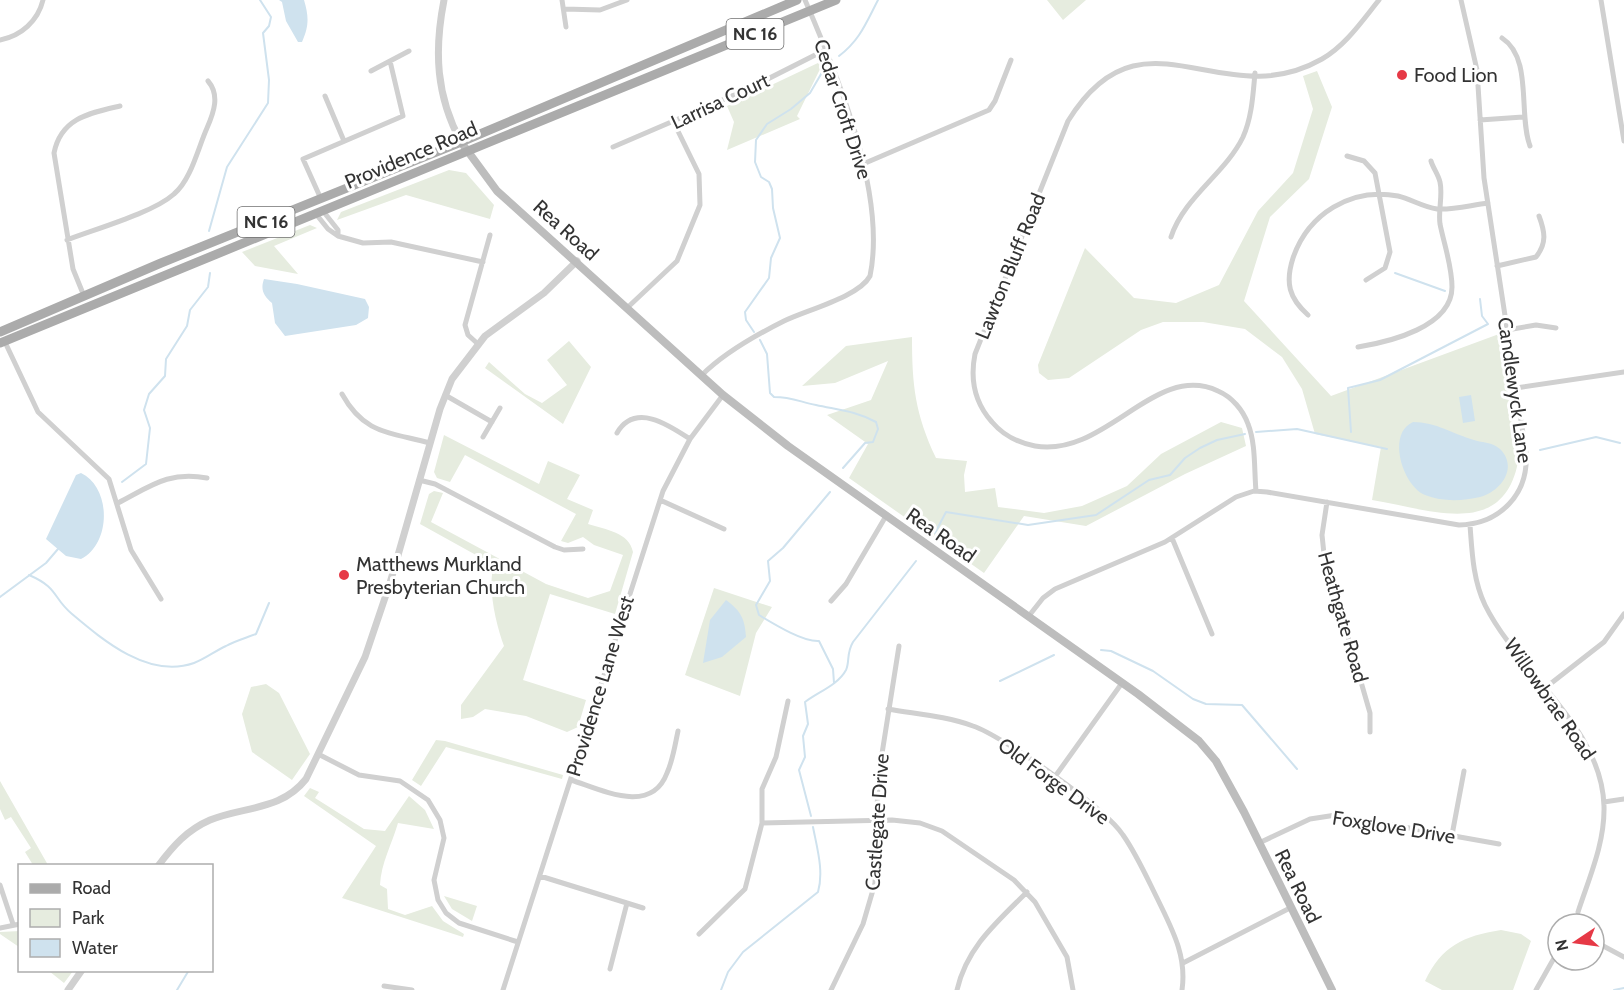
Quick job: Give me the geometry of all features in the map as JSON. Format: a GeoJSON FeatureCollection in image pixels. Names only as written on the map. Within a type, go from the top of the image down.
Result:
{"type":"FeatureCollection","features":[{"type":"Feature","properties":{"kind":"main road","name":"Providence Road"},"geometry":{"type":"LineString","coordinates":[[1,337],[84,296],[161,263],[461,142],[797,0]]}},
{"type":"Feature","properties":{"kind":"main road","name":"Providence Road"},"geometry":{"type":"LineString","coordinates":[[1,337],[320,212],[836,0]]}},
{"type":"Feature","properties":{"kind":"main road","name":"Rea Road"},"geometry":{"type":"LineString","coordinates":[[461,142],[497,191],[723,395],[788,446],[1028,617],[1105,676],[1122,683],[1185,729],[1210,754],[1224,775],[1332,990]]}},
{"type":"Feature","properties":{"kind":"street"},"geometry":{"type":"LineString","coordinates":[[0,40],[27,27],[37,15],[43,0]]}},
{"type":"Feature","properties":{"kind":"street"},"geometry":{"type":"LineString","coordinates":[[444,0],[437,52],[439,83],[451,123],[461,142]]}},
{"type":"Feature","properties":{"kind":"street"},"geometry":{"type":"LineString","coordinates":[[562,0],[566,27]]}},
{"type":"Feature","properties":{"kind":"street"},"geometry":{"type":"LineString","coordinates":[[565,9],[600,10],[627,0]]}},
{"type":"Feature","properties":{"kind":"street","name":"Cedar Croft Drive"},"geometry":{"type":"LineString","coordinates":[[702,375],[717,362],[772,327],[843,296],[868,279],[872,265],[873,236],[863,164],[825,50],[805,0]]}},
{"type":"Feature","properties":{"kind":"street"},"geometry":{"type":"LineString","coordinates":[[1218,64],[1255,73],[1293,70],[1321,59],[1348,38],[1379,0]]}},
{"type":"Feature","properties":{"kind":"street","name":"Candlewyck Lane"},"geometry":{"type":"LineString","coordinates":[[1461,0],[1477,70],[1488,203],[1526,453],[1523,482],[1516,497],[1500,513],[1486,521],[1470,525]]}},
{"type":"Feature","properties":{"kind":"street"},"geometry":{"type":"LineString","coordinates":[[1601,0],[1624,141]]}},
{"type":"Feature","properties":{"kind":"street"},"geometry":{"type":"LineString","coordinates":[[1502,38],[1515,49],[1519,59],[1523,86],[1523,117],[1530,146]]}},
{"type":"Feature","properties":{"kind":"street","name":"Larrisa Court"},"geometry":{"type":"LineString","coordinates":[[613,147],[674,123],[825,50]]}},
{"type":"Feature","properties":{"kind":"street"},"geometry":{"type":"LineString","coordinates":[[371,71],[409,51]]}},
{"type":"Feature","properties":{"kind":"street"},"geometry":{"type":"LineString","coordinates":[[863,164],[989,110],[1011,60]]}},
{"type":"Feature","properties":{"kind":"street"},"geometry":{"type":"LineString","coordinates":[[321,199],[303,159],[403,116],[390,61]]}},
{"type":"Feature","properties":{"kind":"street"},"geometry":{"type":"LineString","coordinates":[[1171,237],[1180,217],[1242,139],[1249,119],[1255,73]]}},
{"type":"Feature","properties":{"kind":"street","name":"Lawton Bluff Road"},"geometry":{"type":"LineString","coordinates":[[1093,80],[1068,121],[983,333],[973,366],[977,398],[993,423],[1006,434],[1027,444],[1049,447],[1090,438],[1170,388],[1186,384],[1207,386],[1233,401],[1248,423],[1256,491]]}},
{"type":"Feature","properties":{"kind":"street"},"geometry":{"type":"LineString","coordinates":[[67,240],[147,208],[175,194],[184,182],[213,111],[215,95],[207,81]]}},
{"type":"Feature","properties":{"kind":"street"},"geometry":{"type":"LineString","coordinates":[[1616,88],[1624,87]]}},
{"type":"Feature","properties":{"kind":"street"},"geometry":{"type":"LineString","coordinates":[[325,96],[344,141]]}},
{"type":"Feature","properties":{"kind":"street"},"geometry":{"type":"LineString","coordinates":[[84,296],[75,277],[67,240],[53,161],[55,145],[63,130],[74,119],[120,106]]}},
{"type":"Feature","properties":{"kind":"street"},"geometry":{"type":"LineString","coordinates":[[1480,120],[1523,117]]}},
{"type":"Feature","properties":{"kind":"street"},"geometry":{"type":"LineString","coordinates":[[627,308],[677,261],[700,205],[699,174],[674,123]]}},
{"type":"Feature","properties":{"kind":"street"},"geometry":{"type":"LineString","coordinates":[[1347,156],[1361,159],[1371,167],[1376,177],[1389,259],[1385,268],[1366,280]]}},
{"type":"Feature","properties":{"kind":"street"},"geometry":{"type":"LineString","coordinates":[[1358,347],[1378,345],[1431,322],[1446,309],[1452,293],[1452,282],[1439,209],[1440,182],[1431,161]]}},
{"type":"Feature","properties":{"kind":"street"},"geometry":{"type":"LineString","coordinates":[[1308,315],[1292,298],[1288,286],[1293,260],[1311,225],[1321,214],[1343,202],[1378,196],[1397,196],[1439,209],[1488,203]]}},
{"type":"Feature","properties":{"kind":"street"},"geometry":{"type":"LineString","coordinates":[[320,212],[328,230],[338,236],[363,243],[391,242],[483,262]]}},
{"type":"Feature","properties":{"kind":"street"},"geometry":{"type":"LineString","coordinates":[[1497,266],[1536,257],[1544,242],[1544,227],[1539,216]]}},
{"type":"Feature","properties":{"kind":"street"},"geometry":{"type":"LineString","coordinates":[[478,344],[468,334],[465,325],[490,236]]}},
{"type":"Feature","properties":{"kind":"street"},"geometry":{"type":"LineString","coordinates":[[160,864],[175,844],[199,826],[288,797],[306,779],[320,755],[372,637],[452,379],[478,344],[496,327],[544,293],[577,261]]}},
{"type":"Feature","properties":{"kind":"street"},"geometry":{"type":"LineString","coordinates":[[1507,330],[1536,325],[1556,328]]}},
{"type":"Feature","properties":{"kind":"street"},"geometry":{"type":"LineString","coordinates":[[1,337],[38,412],[104,473],[113,486],[131,550],[161,599]]}},
{"type":"Feature","properties":{"kind":"street"},"geometry":{"type":"LineString","coordinates":[[1516,388],[1624,372]]}},
{"type":"Feature","properties":{"kind":"street"},"geometry":{"type":"LineString","coordinates":[[342,394],[354,414],[367,424],[430,444]]}},
{"type":"Feature","properties":{"kind":"street","name":"Providence Lane West"},"geometry":{"type":"LineString","coordinates":[[503,990],[660,500],[670,474],[690,439],[723,395]]}},
{"type":"Feature","properties":{"kind":"street"},"geometry":{"type":"LineString","coordinates":[[445,396],[492,422]]}},
{"type":"Feature","properties":{"kind":"street"},"geometry":{"type":"LineString","coordinates":[[483,437],[500,408]]}},
{"type":"Feature","properties":{"kind":"street"},"geometry":{"type":"LineString","coordinates":[[617,434],[628,420],[655,418],[690,439]]}},
{"type":"Feature","properties":{"kind":"street"},"geometry":{"type":"LineString","coordinates":[[118,503],[168,477],[184,474],[207,478]]}},
{"type":"Feature","properties":{"kind":"street"},"geometry":{"type":"LineString","coordinates":[[419,480],[435,484],[555,548],[583,549]]}},
{"type":"Feature","properties":{"kind":"street"},"geometry":{"type":"LineString","coordinates":[[1028,617],[1048,593],[1172,538],[1226,502],[1256,491],[1470,525]]}},
{"type":"Feature","properties":{"kind":"street"},"geometry":{"type":"LineString","coordinates":[[660,500],[724,529]]}},
{"type":"Feature","properties":{"kind":"street","name":"Heathgate Road"},"geometry":{"type":"LineString","coordinates":[[1327,502],[1322,544],[1370,713],[1370,732]]}},
{"type":"Feature","properties":{"kind":"street"},"geometry":{"type":"LineString","coordinates":[[831,601],[846,584],[886,516]]}},
{"type":"Feature","properties":{"kind":"street","name":"Willowbrae Road"},"geometry":{"type":"LineString","coordinates":[[1470,525],[1475,575],[1485,603],[1591,753],[1599,775],[1604,802],[1601,839],[1578,912]]}},
{"type":"Feature","properties":{"kind":"street"},"geometry":{"type":"LineString","coordinates":[[1172,538],[1212,634]]}},
{"type":"Feature","properties":{"kind":"street"},"geometry":{"type":"LineString","coordinates":[[1545,688],[1604,642],[1624,614]]}},
{"type":"Feature","properties":{"kind":"street","name":"Castlegate Drive"},"geometry":{"type":"LineString","coordinates":[[831,990],[863,924],[872,896],[877,863],[878,779],[899,646]]}},
{"type":"Feature","properties":{"kind":"street"},"geometry":{"type":"LineString","coordinates":[[1054,778],[1122,683]]}},
{"type":"Feature","properties":{"kind":"street"},"geometry":{"type":"LineString","coordinates":[[699,934],[745,889],[762,823],[762,789],[778,748],[788,701]]}},
{"type":"Feature","properties":{"kind":"street","name":"Old Forge Drive"},"geometry":{"type":"LineString","coordinates":[[888,710],[940,717],[975,726],[1000,740],[1095,807],[1123,834],[1170,924],[1183,963],[1182,990]]}},
{"type":"Feature","properties":{"kind":"street"},"geometry":{"type":"LineString","coordinates":[[571,780],[622,797],[648,794],[658,787],[666,776],[678,732]]}},
{"type":"Feature","properties":{"kind":"street"},"geometry":{"type":"LineString","coordinates":[[320,755],[359,775],[400,781],[428,800],[440,820],[444,838],[434,880],[438,900],[446,913],[459,923],[518,942]]}},
{"type":"Feature","properties":{"kind":"street"},"geometry":{"type":"LineString","coordinates":[[1452,835],[1464,771]]}},
{"type":"Feature","properties":{"kind":"street"},"geometry":{"type":"LineString","coordinates":[[1604,802],[1624,799]]}},
{"type":"Feature","properties":{"kind":"street","name":"Foxglove Drive"},"geometry":{"type":"LineString","coordinates":[[1259,843],[1310,819],[1330,815],[1499,844]]}},
{"type":"Feature","properties":{"kind":"street"},"geometry":{"type":"LineString","coordinates":[[762,823],[906,820],[942,831],[1027,892],[1042,910],[1059,940],[1071,971],[1073,990]]}},
{"type":"Feature","properties":{"kind":"street"},"geometry":{"type":"LineString","coordinates":[[540,876],[643,908]]}},
{"type":"Feature","properties":{"kind":"street"},"geometry":{"type":"LineString","coordinates":[[0,885],[16,924],[0,928]]}},
{"type":"Feature","properties":{"kind":"street"},"geometry":{"type":"LineString","coordinates":[[957,990],[967,959],[979,940],[1027,892]]}},
{"type":"Feature","properties":{"kind":"street"},"geometry":{"type":"LineString","coordinates":[[610,969],[627,903]]}},
{"type":"Feature","properties":{"kind":"street"},"geometry":{"type":"LineString","coordinates":[[1183,963],[1290,908]]}},
{"type":"Feature","properties":{"kind":"street"},"geometry":{"type":"LineString","coordinates":[[1606,947],[1623,955]]}},
{"type":"Feature","properties":{"kind":"street"},"geometry":{"type":"LineString","coordinates":[[68,990],[81,972]]}},
{"type":"Feature","properties":{"kind":"street"},"geometry":{"type":"LineString","coordinates":[[1536,990],[1546,972]]}},
{"type":"Feature","properties":{"kind":"street"},"geometry":{"type":"LineString","coordinates":[[384,986],[398,986],[412,990]]}},
{"type":"Feature","properties":{"kind":"green space"},"geometry":{"type":"Polygon","coordinates":[[[1047,0],[1086,0],[1063,20],[1047,0]]]}},
{"type":"Feature","properties":{"kind":"green space"},"geometry":{"type":"Polygon","coordinates":[[[820,62],[822,65],[797,116],[800,119],[727,150],[734,122],[727,106],[820,62]]]}},
{"type":"Feature","properties":{"kind":"green space"},"geometry":{"type":"Polygon","coordinates":[[[1317,71],[1332,107],[1309,179],[1270,217],[1244,301],[1331,396],[1499,334],[1518,462],[1510,486],[1497,502],[1480,511],[1461,514],[1439,512],[1372,500],[1381,447],[1315,434],[1302,389],[1282,357],[1245,329],[1203,322],[1163,322],[1141,330],[1069,378],[1048,380],[1039,373],[1038,365],[1085,248],[1134,298],[1176,303],[1219,285],[1258,211],[1293,173],[1313,109],[1303,76],[1317,71]]]}},
{"type":"Feature","properties":{"kind":"green space"},"geometry":{"type":"Polygon","coordinates":[[[449,170],[466,173],[494,205],[490,219],[406,195],[337,220],[341,212],[449,170]]]}},
{"type":"Feature","properties":{"kind":"green space"},"geometry":{"type":"Polygon","coordinates":[[[310,225],[317,228],[274,246],[298,274],[255,266],[242,252],[310,225]]]}},
{"type":"Feature","properties":{"kind":"green space"},"geometry":{"type":"Polygon","coordinates":[[[912,337],[916,399],[923,427],[936,458],[967,461],[964,475],[965,492],[995,488],[998,507],[1044,513],[1082,506],[1127,486],[1161,454],[1221,422],[1242,428],[1246,446],[1185,474],[1086,526],[1024,516],[984,573],[849,478],[868,444],[827,415],[871,400],[888,361],[835,383],[802,386],[846,346],[912,337]]]}},
{"type":"Feature","properties":{"kind":"green space"},"geometry":{"type":"Polygon","coordinates":[[[569,341],[591,367],[563,424],[485,368],[489,362],[525,394],[542,403],[567,385],[547,360],[569,341]]]}},
{"type":"Feature","properties":{"kind":"green space"},"geometry":{"type":"Polygon","coordinates":[[[444,435],[539,484],[548,461],[580,475],[567,499],[593,510],[588,524],[616,533],[631,545],[633,552],[615,614],[550,594],[523,680],[586,700],[578,727],[567,732],[526,716],[485,709],[473,717],[461,719],[461,705],[504,646],[495,617],[492,594],[494,565],[420,524],[429,494],[434,491],[443,493],[431,522],[546,584],[588,598],[610,591],[623,555],[594,545],[583,537],[568,543],[561,541],[576,514],[465,455],[450,482],[437,478],[434,472],[444,435]]]}},
{"type":"Feature","properties":{"kind":"green space"},"geometry":{"type":"Polygon","coordinates":[[[714,588],[772,607],[756,633],[740,696],[685,675],[714,588]]]}},
{"type":"Feature","properties":{"kind":"green space"},"geometry":{"type":"Polygon","coordinates":[[[266,684],[279,693],[310,754],[292,780],[252,752],[242,714],[251,687],[266,684]]]}},
{"type":"Feature","properties":{"kind":"green space"},"geometry":{"type":"Polygon","coordinates":[[[436,740],[563,775],[562,779],[446,747],[421,786],[412,780],[436,740]]]}},
{"type":"Feature","properties":{"kind":"green space"},"geometry":{"type":"Polygon","coordinates":[[[0,781],[47,864],[32,864],[25,852],[31,848],[11,817],[5,820],[0,809],[0,781]]]}},
{"type":"Feature","properties":{"kind":"green space"},"geometry":{"type":"Polygon","coordinates":[[[310,788],[319,792],[315,798],[364,829],[385,831],[409,796],[425,810],[434,829],[398,823],[385,861],[380,885],[387,889],[388,909],[405,915],[432,906],[443,921],[464,934],[463,937],[342,898],[376,846],[304,796],[310,788]]]}},
{"type":"Feature","properties":{"kind":"green space"},"geometry":{"type":"Polygon","coordinates":[[[444,896],[477,906],[472,921],[452,909],[444,896]]]}},
{"type":"Feature","properties":{"kind":"green space"},"geometry":{"type":"Polygon","coordinates":[[[1501,930],[1521,934],[1531,941],[1513,990],[1442,990],[1425,981],[1446,951],[1475,936],[1501,930]]]}},
{"type":"Feature","properties":{"kind":"green space"},"geometry":{"type":"Polygon","coordinates":[[[18,931],[18,946],[0,934],[0,932],[18,931]]]}},
{"type":"Feature","properties":{"kind":"green space"},"geometry":{"type":"Polygon","coordinates":[[[50,972],[72,972],[64,983],[50,972]]]}},
{"type":"Feature","properties":{"kind":"water"},"geometry":{"type":"Polygon","coordinates":[[[279,0],[304,0],[307,21],[302,42],[298,42],[286,21],[282,2],[279,0]]]}},
{"type":"Feature","properties":{"kind":"water"},"geometry":{"type":"Polygon","coordinates":[[[264,279],[365,299],[369,307],[368,318],[356,325],[285,336],[275,323],[272,303],[262,286],[264,279]]]}},
{"type":"Feature","properties":{"kind":"water"},"geometry":{"type":"Polygon","coordinates":[[[1471,395],[1475,421],[1463,423],[1459,397],[1471,395]]]}},
{"type":"Feature","properties":{"kind":"water"},"geometry":{"type":"Polygon","coordinates":[[[1413,422],[1437,426],[1497,447],[1505,456],[1508,464],[1505,478],[1494,490],[1480,497],[1452,500],[1425,495],[1417,490],[1404,471],[1399,448],[1400,437],[1405,428],[1413,422]]]}},
{"type":"Feature","properties":{"kind":"water"},"geometry":{"type":"Polygon","coordinates":[[[81,473],[91,480],[98,490],[104,515],[103,528],[98,541],[81,559],[66,556],[46,539],[76,475],[81,473]]]}},
{"type":"Feature","properties":{"kind":"water"},"geometry":{"type":"Polygon","coordinates":[[[726,600],[741,616],[745,625],[746,637],[722,657],[703,663],[710,620],[726,600]]]}},
{"type":"Feature","properties":{"kind":"waterway"},"geometry":{"type":"LineString","coordinates":[[209,231],[227,167],[268,103],[269,80],[263,33],[269,26],[271,17],[260,0]]}},
{"type":"Feature","properties":{"kind":"waterway"},"geometry":{"type":"LineString","coordinates":[[839,56],[857,37],[878,0]]}},
{"type":"Feature","properties":{"kind":"waterway"},"geometry":{"type":"LineString","coordinates":[[754,332],[746,320],[745,312],[769,278],[771,258],[780,238],[773,208],[772,189],[769,182],[761,177],[755,162],[756,140],[767,124],[791,109],[810,93],[824,69]]}},
{"type":"Feature","properties":{"kind":"waterway"},"geometry":{"type":"LineString","coordinates":[[122,482],[146,464],[150,428],[144,410],[149,394],[165,376],[166,359],[187,326],[190,310],[208,287],[210,273]]}},
{"type":"Feature","properties":{"kind":"waterway"},"geometry":{"type":"LineString","coordinates":[[1395,273],[1445,291]]}},
{"type":"Feature","properties":{"kind":"waterway"},"geometry":{"type":"LineString","coordinates":[[1351,432],[1348,388],[1380,380],[1488,324],[1482,316],[1480,299]]}},
{"type":"Feature","properties":{"kind":"waterway"},"geometry":{"type":"LineString","coordinates":[[760,340],[767,354],[770,393],[774,397],[847,411],[876,422],[878,429],[873,442],[865,443],[843,468]]}},
{"type":"Feature","properties":{"kind":"waterway"},"geometry":{"type":"LineString","coordinates":[[1256,432],[1297,429],[1387,449]]}},
{"type":"Feature","properties":{"kind":"waterway"},"geometry":{"type":"LineString","coordinates":[[935,533],[946,512],[1028,525],[1096,515],[1149,480],[1170,475],[1185,458],[1200,448],[1217,440],[1245,434]]}},
{"type":"Feature","properties":{"kind":"waterway"},"geometry":{"type":"LineString","coordinates":[[1540,450],[1596,437],[1620,443]]}},
{"type":"Feature","properties":{"kind":"waterway"},"geometry":{"type":"LineString","coordinates":[[830,492],[783,548],[768,561],[770,581],[756,605],[759,615],[772,623],[797,636],[819,641],[833,669],[834,683]]}},
{"type":"Feature","properties":{"kind":"waterway"},"geometry":{"type":"LineString","coordinates":[[0,597],[46,563],[58,549]]}},
{"type":"Feature","properties":{"kind":"waterway"},"geometry":{"type":"LineString","coordinates":[[811,816],[799,770],[805,757],[803,736],[808,724],[805,702],[833,684],[846,670],[853,642],[916,561]]}},
{"type":"Feature","properties":{"kind":"waterway"},"geometry":{"type":"LineString","coordinates":[[29,575],[46,584],[72,614],[113,646],[144,662],[160,666],[177,667],[194,663],[229,644],[256,634],[269,603]]}},
{"type":"Feature","properties":{"kind":"waterway"},"geometry":{"type":"LineString","coordinates":[[1101,650],[1111,651],[1153,671],[1193,699],[1206,704],[1242,705],[1297,769]]}},
{"type":"Feature","properties":{"kind":"waterway"},"geometry":{"type":"LineString","coordinates":[[1000,681],[1054,655]]}},
{"type":"Feature","properties":{"kind":"waterway"},"geometry":{"type":"LineString","coordinates":[[721,990],[728,972],[743,952],[818,892],[820,868],[813,827]]}},
{"type":"Feature","properties":{"kind":"waterway"},"geometry":{"type":"LineString","coordinates":[[177,990],[188,972]]}},
{"type":"Feature","properties":{"kind":"waterway"},"geometry":{"type":"LineString","coordinates":[[1614,990],[1624,988]]}},
{"type":"Feature","properties":{"kind":"place","name":"Food Lion"},"geometry":{"type":"Point","coordinates":[1402,75]}},
{"type":"Feature","properties":{"kind":"place","name":"Matthews Murkland Presbyterian Church"},"geometry":{"type":"Point","coordinates":[344,575]}}]}
